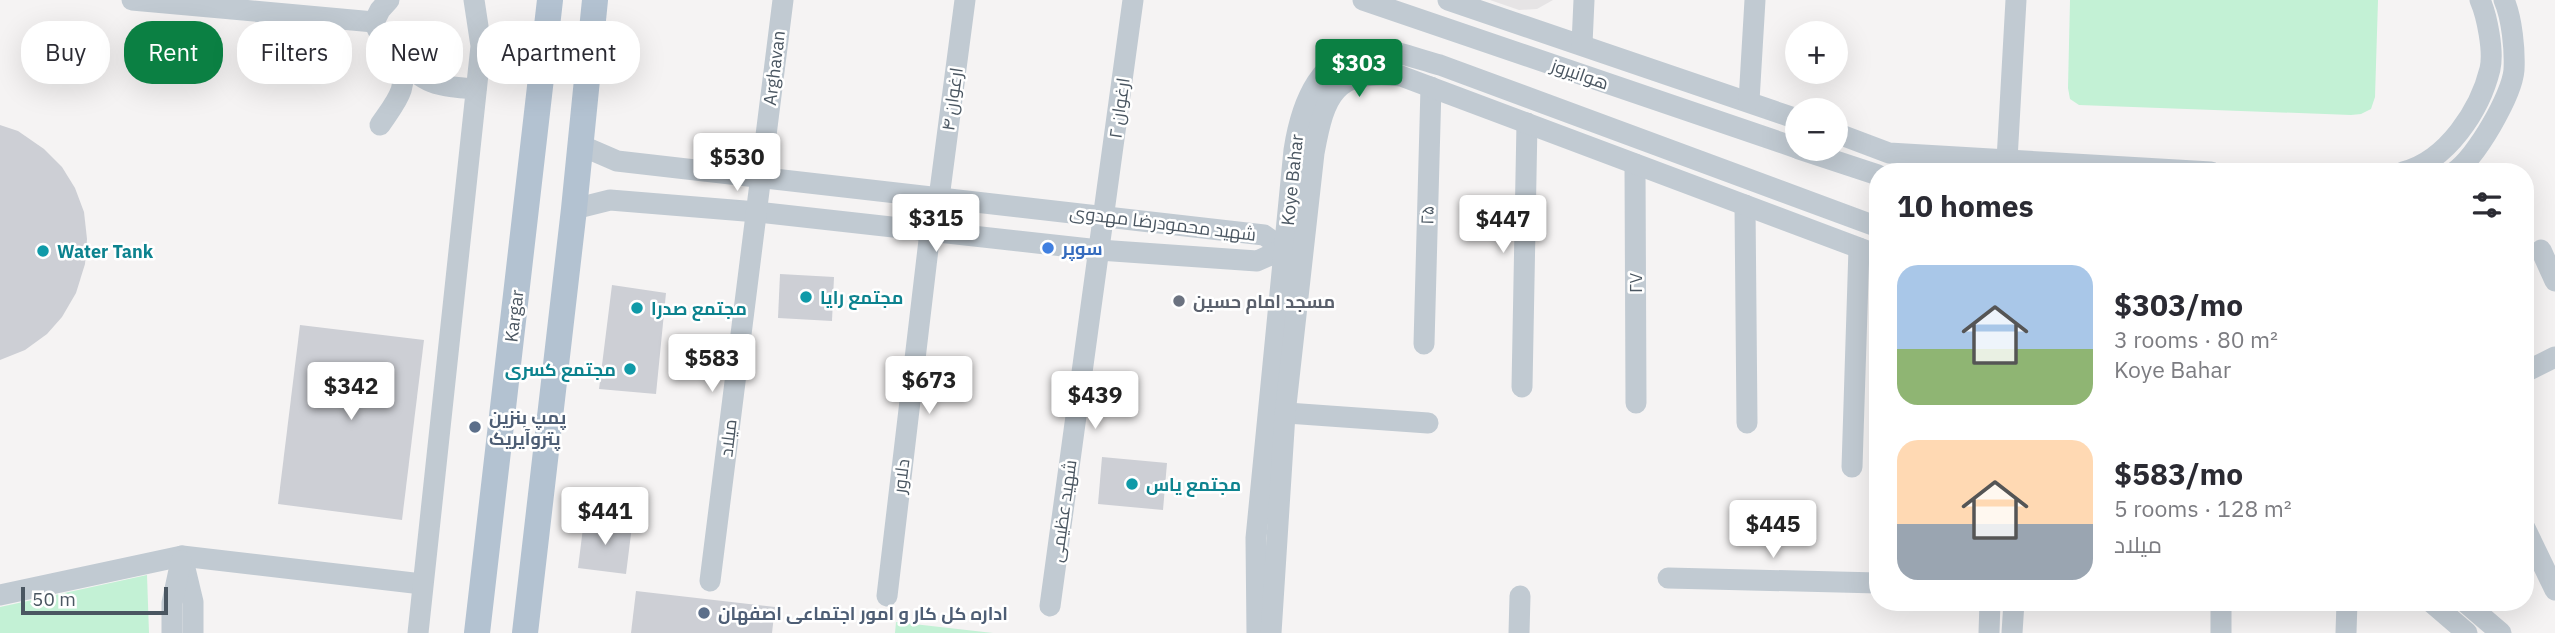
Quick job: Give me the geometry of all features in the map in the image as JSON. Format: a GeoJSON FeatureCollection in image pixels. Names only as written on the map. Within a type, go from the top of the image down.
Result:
{"type":"FeatureCollection","features":[{"type":"Feature","properties":{"kind":"main road","name":"Kargar"},"geometry":{"type":"LineString","coordinates":[[477,633],[550,0]]}},
{"type":"Feature","properties":{"kind":"main road"},"geometry":{"type":"LineString","coordinates":[[525,633],[595,0]]}},
{"type":"Feature","properties":{"kind":"street"},"geometry":{"type":"LineString","coordinates":[[132,0],[366,21]]}},
{"type":"Feature","properties":{"kind":"street"},"geometry":{"type":"LineString","coordinates":[[374,21],[390,0]]}},
{"type":"Feature","properties":{"kind":"street"},"geometry":{"type":"LineString","coordinates":[[474,0],[477,21]]}},
{"type":"Feature","properties":{"kind":"street"},"geometry":{"type":"LineString","coordinates":[[481,21],[483,0]]}},
{"type":"Feature","properties":{"kind":"street","name":"Arghavan"},"geometry":{"type":"LineString","coordinates":[[757,212],[783,0]]}},
{"type":"Feature","properties":{"kind":"street","name":"ارغوان ۴"},"geometry":{"type":"LineString","coordinates":[[939,198],[965,0]]}},
{"type":"Feature","properties":{"kind":"street","name":"ارغوان ۲"},"geometry":{"type":"LineString","coordinates":[[1099,250],[1133,0]]}},
{"type":"Feature","properties":{"kind":"street","name":"هوانیروز"},"geometry":{"type":"LineString","coordinates":[[1363,0],[1394,5],[1785,144]]}},
{"type":"Feature","properties":{"kind":"street","name":"هوانیروز"},"geometry":{"type":"LineString","coordinates":[[1448,0],[1785,114]]}},
{"type":"Feature","properties":{"kind":"street"},"geometry":{"type":"LineString","coordinates":[[1582,44],[1584,0]]}},
{"type":"Feature","properties":{"kind":"street"},"geometry":{"type":"LineString","coordinates":[[1749,101],[1755,0]]}},
{"type":"Feature","properties":{"kind":"street"},"geometry":{"type":"LineString","coordinates":[[2007,160],[2016,0]]}},
{"type":"Feature","properties":{"kind":"street"},"geometry":{"type":"LineString","coordinates":[[2420,163],[2447,148],[2472,114],[2491,67],[2487,16],[2480,0]]}},
{"type":"Feature","properties":{"kind":"street"},"geometry":{"type":"LineString","coordinates":[[2465,163],[2492,127],[2514,72],[2509,12],[2504,0]]}},
{"type":"Feature","properties":{"kind":"street","name":"Koye Bahar"},"geometry":{"type":"LineString","coordinates":[[1271,633],[1277,413],[1292,253],[1294,150],[1307,97],[1325,70],[1340,59],[1359,51],[1378,49],[1440,65],[1869,224]]}},
{"type":"Feature","properties":{"kind":"street"},"geometry":{"type":"LineString","coordinates":[[1649,97],[1658,71]]}},
{"type":"Feature","properties":{"kind":"street","name":"Koye Bahar"},"geometry":{"type":"LineString","coordinates":[[1292,253],[1321,117],[1335,90],[1351,79],[1377,74],[1401,76],[1868,252]]}},
{"type":"Feature","properties":{"kind":"street"},"geometry":{"type":"LineString","coordinates":[[418,633],[477,77]]}},
{"type":"Feature","properties":{"kind":"street"},"geometry":{"type":"LineString","coordinates":[[380,125],[402,91],[403,84]]}},
{"type":"Feature","properties":{"kind":"street"},"geometry":{"type":"LineString","coordinates":[[436,84],[476,89]]}},
{"type":"Feature","properties":{"kind":"street","name":"۲۵"},"geometry":{"type":"LineString","coordinates":[[1424,344],[1431,87]]}},
{"type":"Feature","properties":{"kind":"street"},"geometry":{"type":"LineString","coordinates":[[1522,387],[1527,123]]}},
{"type":"Feature","properties":{"kind":"street"},"geometry":{"type":"LineString","coordinates":[[1848,138],[1889,153],[2061,163]]}},
{"type":"Feature","properties":{"kind":"street","name":"شهید محمودرضا مهدوی"},"geometry":{"type":"LineString","coordinates":[[580,145],[617,161],[1265,235],[1292,253]]}},
{"type":"Feature","properties":{"kind":"street","name":"هوانیروز"},"geometry":{"type":"LineString","coordinates":[[1835,161],[1869,173]]}},
{"type":"Feature","properties":{"kind":"street","name":"۲۷"},"geometry":{"type":"LineString","coordinates":[[1635,164],[1636,403]]}},
{"type":"Feature","properties":{"kind":"street","name":"شهید محمودرضا مهدوی"},"geometry":{"type":"LineString","coordinates":[[574,209],[610,200],[757,212],[1099,250],[1257,261],[1292,253]]}},
{"type":"Feature","properties":{"kind":"street"},"geometry":{"type":"LineString","coordinates":[[1745,205],[1747,423]]}},
{"type":"Feature","properties":{"kind":"street","name":"میلاد"},"geometry":{"type":"LineString","coordinates":[[710,581],[757,212]]}},
{"type":"Feature","properties":{"kind":"street","name":"دلاور"},"geometry":{"type":"LineString","coordinates":[[887,596],[930,232]]}},
{"type":"Feature","properties":{"kind":"street","name":"شهید عظیمی"},"geometry":{"type":"LineString","coordinates":[[1050,606],[1099,250]]}},
{"type":"Feature","properties":{"kind":"street"},"geometry":{"type":"LineString","coordinates":[[2541,250],[2555,281]]}},
{"type":"Feature","properties":{"kind":"street"},"geometry":{"type":"LineString","coordinates":[[1852,467],[1868,252]]}},
{"type":"Feature","properties":{"kind":"street"},"geometry":{"type":"LineString","coordinates":[[2534,368],[2555,357]]}},
{"type":"Feature","properties":{"kind":"street"},"geometry":{"type":"LineString","coordinates":[[1277,413],[1428,423]]}},
{"type":"Feature","properties":{"kind":"street","name":"Koye Bahar"},"geometry":{"type":"LineString","coordinates":[[1257,633],[1256,538],[1277,413]]}},
{"type":"Feature","properties":{"kind":"street"},"geometry":{"type":"LineString","coordinates":[[2534,547],[2555,590]]}},
{"type":"Feature","properties":{"kind":"street"},"geometry":{"type":"LineString","coordinates":[[0,595],[182,556],[422,584]]}},
{"type":"Feature","properties":{"kind":"street"},"geometry":{"type":"LineString","coordinates":[[172,633],[172,603],[182,556]]}},
{"type":"Feature","properties":{"kind":"street"},"geometry":{"type":"LineString","coordinates":[[182,556],[192,602],[193,633]]}},
{"type":"Feature","properties":{"kind":"street"},"geometry":{"type":"LineString","coordinates":[[1668,578],[1869,583]]}},
{"type":"Feature","properties":{"kind":"street"},"geometry":{"type":"LineString","coordinates":[[1519,633],[1520,596]]}},
{"type":"Feature","properties":{"kind":"street"},"geometry":{"type":"LineString","coordinates":[[1989,633],[1990,611]]}},
{"type":"Feature","properties":{"kind":"street"},"geometry":{"type":"LineString","coordinates":[[2012,633],[2013,611]]}},
{"type":"Feature","properties":{"kind":"street"},"geometry":{"type":"LineString","coordinates":[[2221,611],[2221,633]]}},
{"type":"Feature","properties":{"kind":"street"},"geometry":{"type":"LineString","coordinates":[[2346,633],[2347,611]]}},
{"type":"Feature","properties":{"kind":"street"},"geometry":{"type":"LineString","coordinates":[[2440,611],[2460,630]]}},
{"type":"Feature","properties":{"kind":"street"},"geometry":{"type":"LineString","coordinates":[[2475,611],[2501,633]]}},
{"type":"Feature","properties":{"kind":"shaded area"},"geometry":{"type":"Polygon","coordinates":[[[1490,0],[1553,0],[1537,9],[1519,10],[1490,0]]]}},
{"type":"Feature","properties":{"kind":"green space"},"geometry":{"type":"Polygon","coordinates":[[[2070,0],[2378,0],[2375,97],[2371,109],[2351,115],[2079,105],[2070,99],[2068,88],[2070,0]]]}},
{"type":"Feature","properties":{"kind":"green space"},"geometry":{"type":"Polygon","coordinates":[[[147,575],[149,633],[0,633],[0,607],[147,575]]]}},
{"type":"Feature","properties":{"kind":"green space"},"geometry":{"type":"Polygon","coordinates":[[[896,622],[993,633],[895,633],[896,622]]]}},
{"type":"Feature","properties":{"kind":"building","name":"Water Tank"},"geometry":{"type":"Polygon","coordinates":[[[0,125],[18,131],[44,149],[62,167],[75,188],[84,212],[87,239],[85,264],[76,293],[62,317],[47,334],[25,350],[0,360],[0,125]]]}},
{"type":"Feature","properties":{"kind":"building","name":"مجتمع رایا"},"geometry":{"type":"Polygon","coordinates":[[[780,274],[834,277],[832,321],[778,318],[780,274]]]}},
{"type":"Feature","properties":{"kind":"building"},"geometry":{"type":"Polygon","coordinates":[[[612,285],[666,293],[656,394],[599,389],[612,285]]]}},
{"type":"Feature","properties":{"kind":"building"},"geometry":{"type":"Polygon","coordinates":[[[300,325],[424,340],[402,520],[278,504],[300,325]]]}},
{"type":"Feature","properties":{"kind":"building","name":"مجتمع یاس"},"geometry":{"type":"Polygon","coordinates":[[[1102,457],[1167,463],[1163,510],[1098,504],[1102,457]]]}},
{"type":"Feature","properties":{"kind":"building"},"geometry":{"type":"Polygon","coordinates":[[[584,520],[632,526],[626,574],[578,568],[584,520]]]}},
{"type":"Feature","properties":{"kind":"building","name":"اداره کل کار و امور اجتماعی اصفهان"},"geometry":{"type":"Polygon","coordinates":[[[636,591],[775,607],[772,633],[631,633],[636,591]]]}},
{"type":"Feature","properties":{"kind":"place","name":"سوپر"},"geometry":{"type":"Point","coordinates":[1048,248]}},
{"type":"Feature","properties":{"kind":"place","name":"Water Tank"},"geometry":{"type":"Point","coordinates":[43,251]}},
{"type":"Feature","properties":{"kind":"place","name":"مجتمع رایا"},"geometry":{"type":"Point","coordinates":[806,297]}},
{"type":"Feature","properties":{"kind":"place","name":"مسجد امام حسین"},"geometry":{"type":"Point","coordinates":[1179,301]}},
{"type":"Feature","properties":{"kind":"place","name":"مجتمع صدرا"},"geometry":{"type":"Point","coordinates":[637,308]}},
{"type":"Feature","properties":{"kind":"place","name":"مجتمع کسری"},"geometry":{"type":"Point","coordinates":[630,369]}},
{"type":"Feature","properties":{"kind":"place","name":"پمپ بنزین پتروآیریک"},"geometry":{"type":"Point","coordinates":[475,427]}},
{"type":"Feature","properties":{"kind":"place","name":"مجتمع یاس"},"geometry":{"type":"Point","coordinates":[1132,484]}},
{"type":"Feature","properties":{"kind":"place","name":"اداره کل کار و امور اجتماعی اصفهان"},"geometry":{"type":"Point","coordinates":[704,613]}}]}
